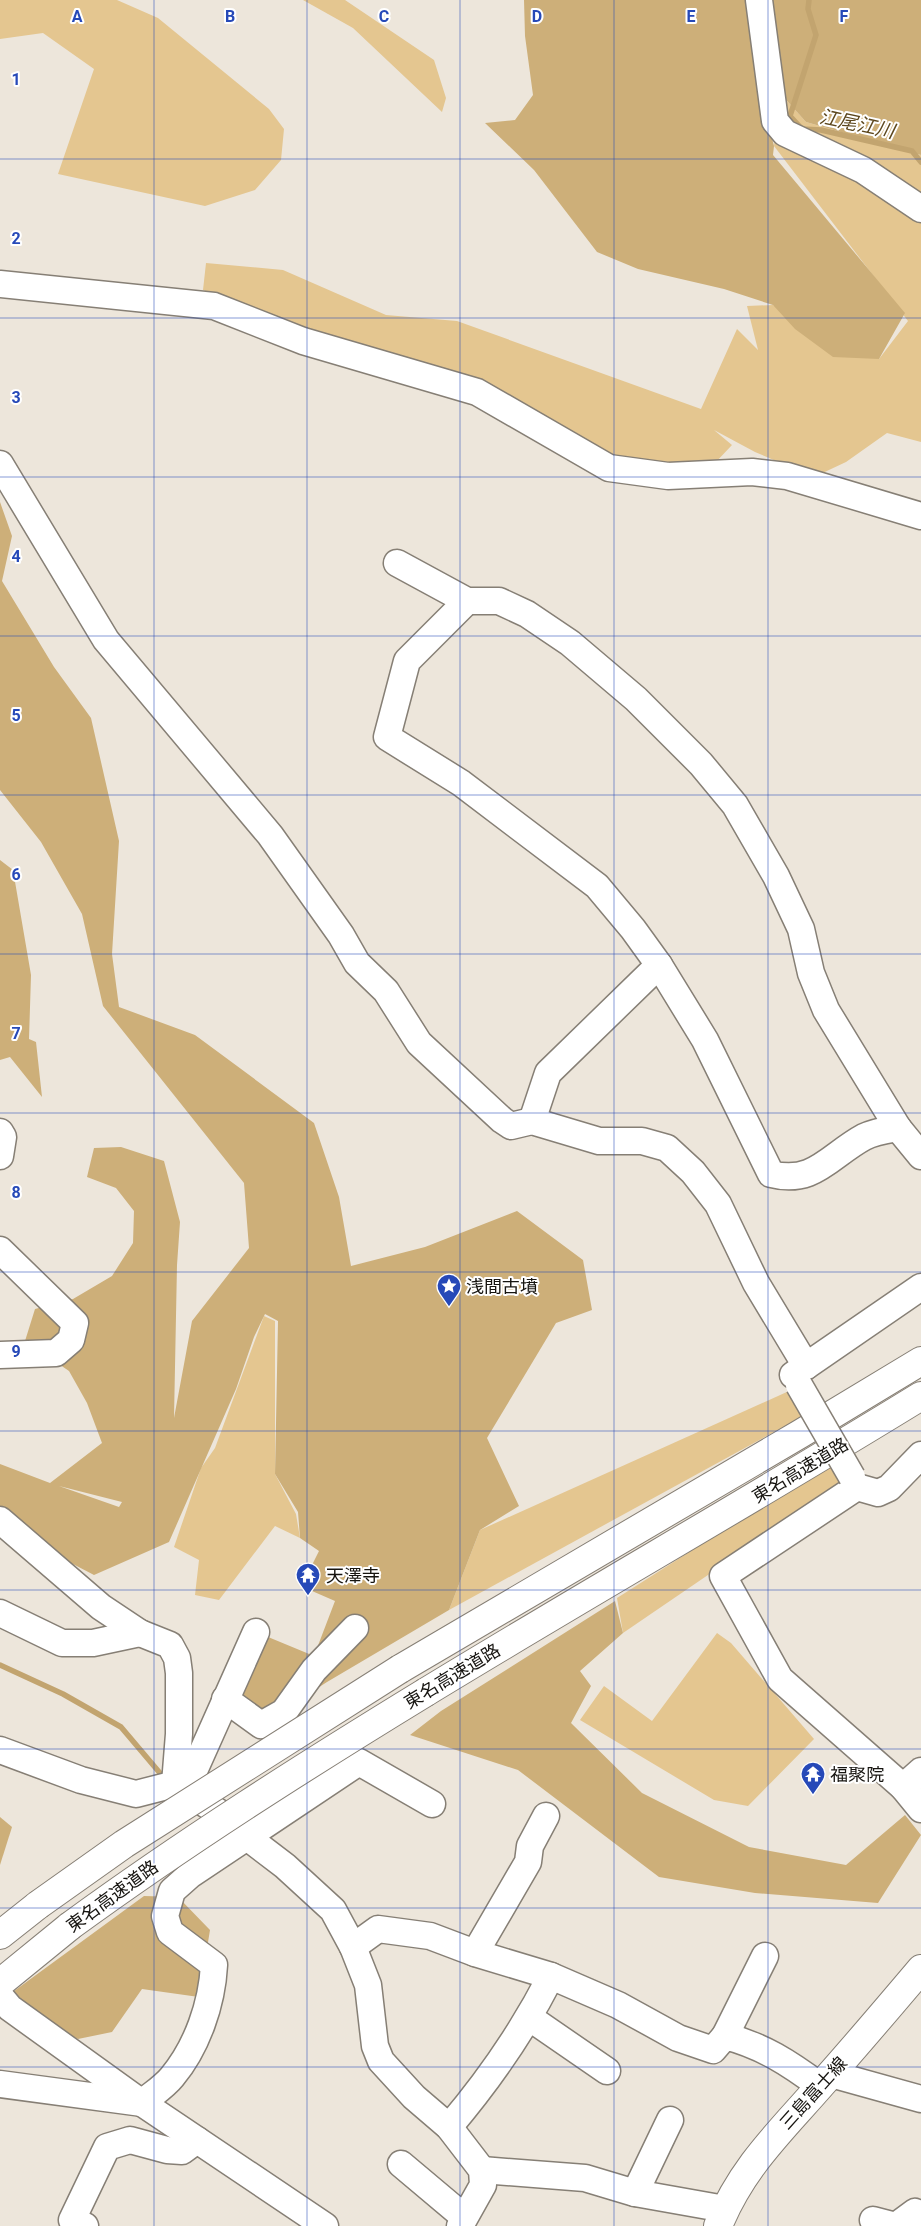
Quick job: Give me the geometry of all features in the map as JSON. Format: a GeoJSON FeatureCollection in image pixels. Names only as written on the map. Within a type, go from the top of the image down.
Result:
{"type":"FeatureCollection","features":[{"type":"Feature","properties":{"kind":"main road","name":"東名高速道路"},"geometry":{"type":"LineString","coordinates":[[0,1935],[38,1905],[124,1844],[400,1669],[921,1361]]}},
{"type":"Feature","properties":{"kind":"main road","name":"東名高速道路"},"geometry":{"type":"LineString","coordinates":[[0,1983],[70,1926],[145,1872],[313,1761],[587,1594],[782,1481],[921,1396]]}},
{"type":"Feature","properties":{"kind":"main road","name":"三島富士線"},"geometry":{"type":"LineString","coordinates":[[722,2217],[760,2152],[826,2080],[921,1969]]}},
{"type":"Feature","properties":{"kind":"street"},"geometry":{"type":"LineString","coordinates":[[759,0],[775,121],[784,133],[863,170],[921,209]]}},
{"type":"Feature","properties":{"kind":"street"},"geometry":{"type":"LineString","coordinates":[[0,284],[214,306],[303,341],[477,392],[609,468],[668,476],[752,472],[787,476],[921,516]]}},
{"type":"Feature","properties":{"kind":"street"},"geometry":{"type":"LineString","coordinates":[[0,464],[106,640],[270,835],[341,935],[356,963],[386,991],[419,1043],[502,1120],[511,1126],[532,1121],[599,1141],[642,1141],[667,1148],[693,1172],[718,1204],[854,1482],[878,1493],[889,1488],[921,1455]]}},
{"type":"Feature","properties":{"kind":"street"},"geometry":{"type":"LineString","coordinates":[[397,563],[467,601],[499,601],[527,614],[570,643],[636,699],[701,764],[735,805],[776,876],[800,929],[811,973],[826,1010],[898,1128],[921,1156]]}},
{"type":"Feature","properties":{"kind":"street"},"geometry":{"type":"LineString","coordinates":[[467,601],[407,661],[387,737],[461,784],[597,886],[633,929],[659,966],[704,1040],[771,1174],[787,1178],[807,1175],[866,1136],[898,1128]]}},
{"type":"Feature","properties":{"kind":"street"},"geometry":{"type":"LineString","coordinates":[[532,1121],[548,1073],[659,966]]}},
{"type":"Feature","properties":{"kind":"street"},"geometry":{"type":"LineString","coordinates":[[0,1132],[4,1137],[0,1156]]}},
{"type":"Feature","properties":{"kind":"street"},"geometry":{"type":"LineString","coordinates":[[0,1250],[75,1323],[71,1340],[56,1353],[0,1355]]}},
{"type":"Feature","properties":{"kind":"street"},"geometry":{"type":"LineString","coordinates":[[802,1375],[921,1287]]}},
{"type":"Feature","properties":{"kind":"street"},"geometry":{"type":"LineString","coordinates":[[854,1482],[723,1576],[780,1679],[912,1779],[921,1809]]}},
{"type":"Feature","properties":{"kind":"street"},"geometry":{"type":"LineString","coordinates":[[0,1520],[76,1587],[140,1633],[170,1645],[177,1658],[180,1787]]}},
{"type":"Feature","properties":{"kind":"street"},"geometry":{"type":"LineString","coordinates":[[0,1614],[62,1642],[93,1643],[140,1633]]}},
{"type":"Feature","properties":{"kind":"street"},"geometry":{"type":"LineString","coordinates":[[225,1699],[261,1726],[284,1712],[314,1670],[355,1628]]}},
{"type":"Feature","properties":{"kind":"street"},"geometry":{"type":"LineString","coordinates":[[180,1787],[225,1699],[256,1632]]}},
{"type":"Feature","properties":{"kind":"street"},"geometry":{"type":"LineString","coordinates":[[0,1750],[81,1780],[136,1794],[180,1787],[238,1826],[248,1837],[285,1866],[333,1910],[352,1946],[368,1985],[375,2046],[381,2061],[414,2097],[448,2127],[482,2170],[483,2185],[462,2221],[401,2164]]}},
{"type":"Feature","properties":{"kind":"street"},"geometry":{"type":"LineString","coordinates":[[0,2084],[142,2102],[172,2078],[198,2034],[213,1984],[214,1965],[170,1932],[166,1916],[172,1891],[190,1875],[359,1762],[432,1804]]}},
{"type":"Feature","properties":{"kind":"street"},"geometry":{"type":"LineString","coordinates":[[475,1954],[528,1862],[530,1846],[546,1816]]}},
{"type":"Feature","properties":{"kind":"street"},"geometry":{"type":"LineString","coordinates":[[352,1946],[378,1929],[430,1936],[475,1954],[551,1976],[618,2006],[678,2038],[714,2050],[725,2036],[765,1956]]}},
{"type":"Feature","properties":{"kind":"street"},"geometry":{"type":"LineString","coordinates":[[448,2127],[482,2088],[530,2018],[551,1976]]}},
{"type":"Feature","properties":{"kind":"street"},"geometry":{"type":"LineString","coordinates":[[5,2002],[142,2102],[325,2226]]}},
{"type":"Feature","properties":{"kind":"street"},"geometry":{"type":"LineString","coordinates":[[530,2018],[607,2070]]}},
{"type":"Feature","properties":{"kind":"street"},"geometry":{"type":"LineString","coordinates":[[725,2036],[753,2043],[799,2070],[826,2080],[921,2098]]}},
{"type":"Feature","properties":{"kind":"street"},"geometry":{"type":"LineString","coordinates":[[636,2193],[670,2120]]}},
{"type":"Feature","properties":{"kind":"street"},"geometry":{"type":"LineString","coordinates":[[71,2224],[106,2148],[130,2140],[182,2151],[197,2140]]}},
{"type":"Feature","properties":{"kind":"street"},"geometry":{"type":"LineString","coordinates":[[482,2170],[584,2178],[722,2217]]}},
{"type":"Feature","properties":{"kind":"shaded area"},"geometry":{"type":"Polygon","coordinates":[[[0,0],[117,0],[158,18],[269,109],[284,129],[281,160],[255,190],[205,206],[58,174],[94,69],[43,33],[0,39],[0,0]]]}},
{"type":"Feature","properties":{"kind":"shaded area"},"geometry":{"type":"Polygon","coordinates":[[[303,0],[345,0],[434,60],[446,98],[442,112],[353,28],[303,0]]]}},
{"type":"Feature","properties":{"kind":"shaded area"},"geometry":{"type":"Polygon","coordinates":[[[524,0],[748,0],[764,107],[774,146],[773,155],[905,313],[879,359],[833,357],[795,329],[773,305],[724,289],[638,269],[597,252],[534,170],[485,123],[515,120],[533,95],[525,36],[524,0]]]}},
{"type":"Feature","properties":{"kind":"shaded area"},"geometry":{"type":"Polygon","coordinates":[[[769,0],[921,0],[921,155],[806,122],[780,93],[769,0]]]}},
{"type":"Feature","properties":{"kind":"shaded area"},"geometry":{"type":"Polygon","coordinates":[[[780,93],[806,122],[921,155],[921,442],[887,433],[846,462],[814,477],[755,452],[714,430],[732,445],[715,463],[644,467],[595,456],[203,290],[206,263],[283,270],[386,315],[457,321],[701,409],[737,329],[758,350],[747,306],[773,305],[879,359],[908,321],[774,146],[780,93]]]}},
{"type":"Feature","properties":{"kind":"shaded area"},"geometry":{"type":"Polygon","coordinates":[[[0,502],[12,536],[2,581],[54,667],[91,718],[119,841],[112,954],[119,1007],[195,1035],[314,1123],[339,1197],[351,1266],[425,1247],[517,1211],[583,1260],[592,1310],[556,1323],[487,1438],[519,1506],[480,1530],[449,1610],[327,1682],[261,1725],[228,1693],[256,1632],[314,1656],[335,1601],[312,1591],[315,1581],[307,1575],[319,1551],[300,1538],[298,1512],[275,1474],[278,1321],[265,1314],[254,1337],[236,1389],[169,1542],[94,1575],[23,1538],[0,1530],[0,1464],[50,1483],[102,1443],[87,1403],[69,1371],[25,1341],[35,1309],[73,1299],[112,1276],[133,1243],[134,1211],[116,1188],[87,1177],[94,1148],[121,1147],[164,1161],[180,1222],[177,1265],[174,1418],[192,1321],[249,1248],[244,1183],[103,1006],[82,914],[41,842],[0,790],[0,502]],[[59,1486],[119,1507],[122,1502],[59,1486]]]}},
{"type":"Feature","properties":{"kind":"shaded area"},"geometry":{"type":"Polygon","coordinates":[[[0,860],[13,870],[31,975],[29,1039],[36,1042],[42,1097],[10,1057],[0,1060],[0,860]]]}},
{"type":"Feature","properties":{"kind":"shaded area"},"geometry":{"type":"Polygon","coordinates":[[[264,1316],[275,1321],[275,1474],[296,1514],[300,1538],[275,1526],[219,1600],[195,1595],[199,1560],[174,1547],[201,1468],[215,1448],[264,1316]]]}},
{"type":"Feature","properties":{"kind":"shaded area"},"geometry":{"type":"Polygon","coordinates":[[[789,1391],[805,1415],[449,1610],[480,1530],[789,1391]]]}},
{"type":"Feature","properties":{"kind":"shaded area"},"geometry":{"type":"Polygon","coordinates":[[[834,1460],[844,1482],[623,1633],[617,1598],[834,1460]]]}},
{"type":"Feature","properties":{"kind":"shaded area"},"geometry":{"type":"Polygon","coordinates":[[[615,1601],[623,1633],[580,1671],[591,1686],[571,1723],[642,1793],[749,1847],[846,1865],[905,1815],[921,1835],[878,1903],[755,1893],[659,1877],[518,1770],[410,1735],[441,1711],[615,1601]]]}},
{"type":"Feature","properties":{"kind":"shaded area"},"geometry":{"type":"Polygon","coordinates":[[[717,1633],[731,1643],[814,1739],[748,1806],[714,1800],[580,1720],[604,1686],[652,1721],[717,1633]]]}},
{"type":"Feature","properties":{"kind":"shaded area"},"geometry":{"type":"Polygon","coordinates":[[[0,1817],[12,1827],[0,1865],[0,1817]]]}},
{"type":"Feature","properties":{"kind":"shaded area"},"geometry":{"type":"Polygon","coordinates":[[[144,1896],[178,1897],[210,1930],[199,1997],[142,1989],[112,2032],[78,2039],[32,2016],[10,1994],[144,1896]]]}},
{"type":"Feature","properties":{"kind":"waterway","name":"江尾江川"},"geometry":{"type":"LineString","coordinates":[[809,0],[808,9],[816,35],[790,116],[802,129],[821,130],[912,151],[921,162]]}},
{"type":"Feature","properties":{"kind":"waterway"},"geometry":{"type":"LineString","coordinates":[[0,1665],[63,1694],[121,1727],[165,1779]]}},
{"type":"Feature","properties":{"kind":"place","name":"浅間古墳"},"geometry":{"type":"Point","coordinates":[449,1307]}},
{"type":"Feature","properties":{"kind":"place","name":"天澤寺"},"geometry":{"type":"Point","coordinates":[308,1596]}},
{"type":"Feature","properties":{"kind":"place","name":"福聚院"},"geometry":{"type":"Point","coordinates":[813,1795]}}]}
